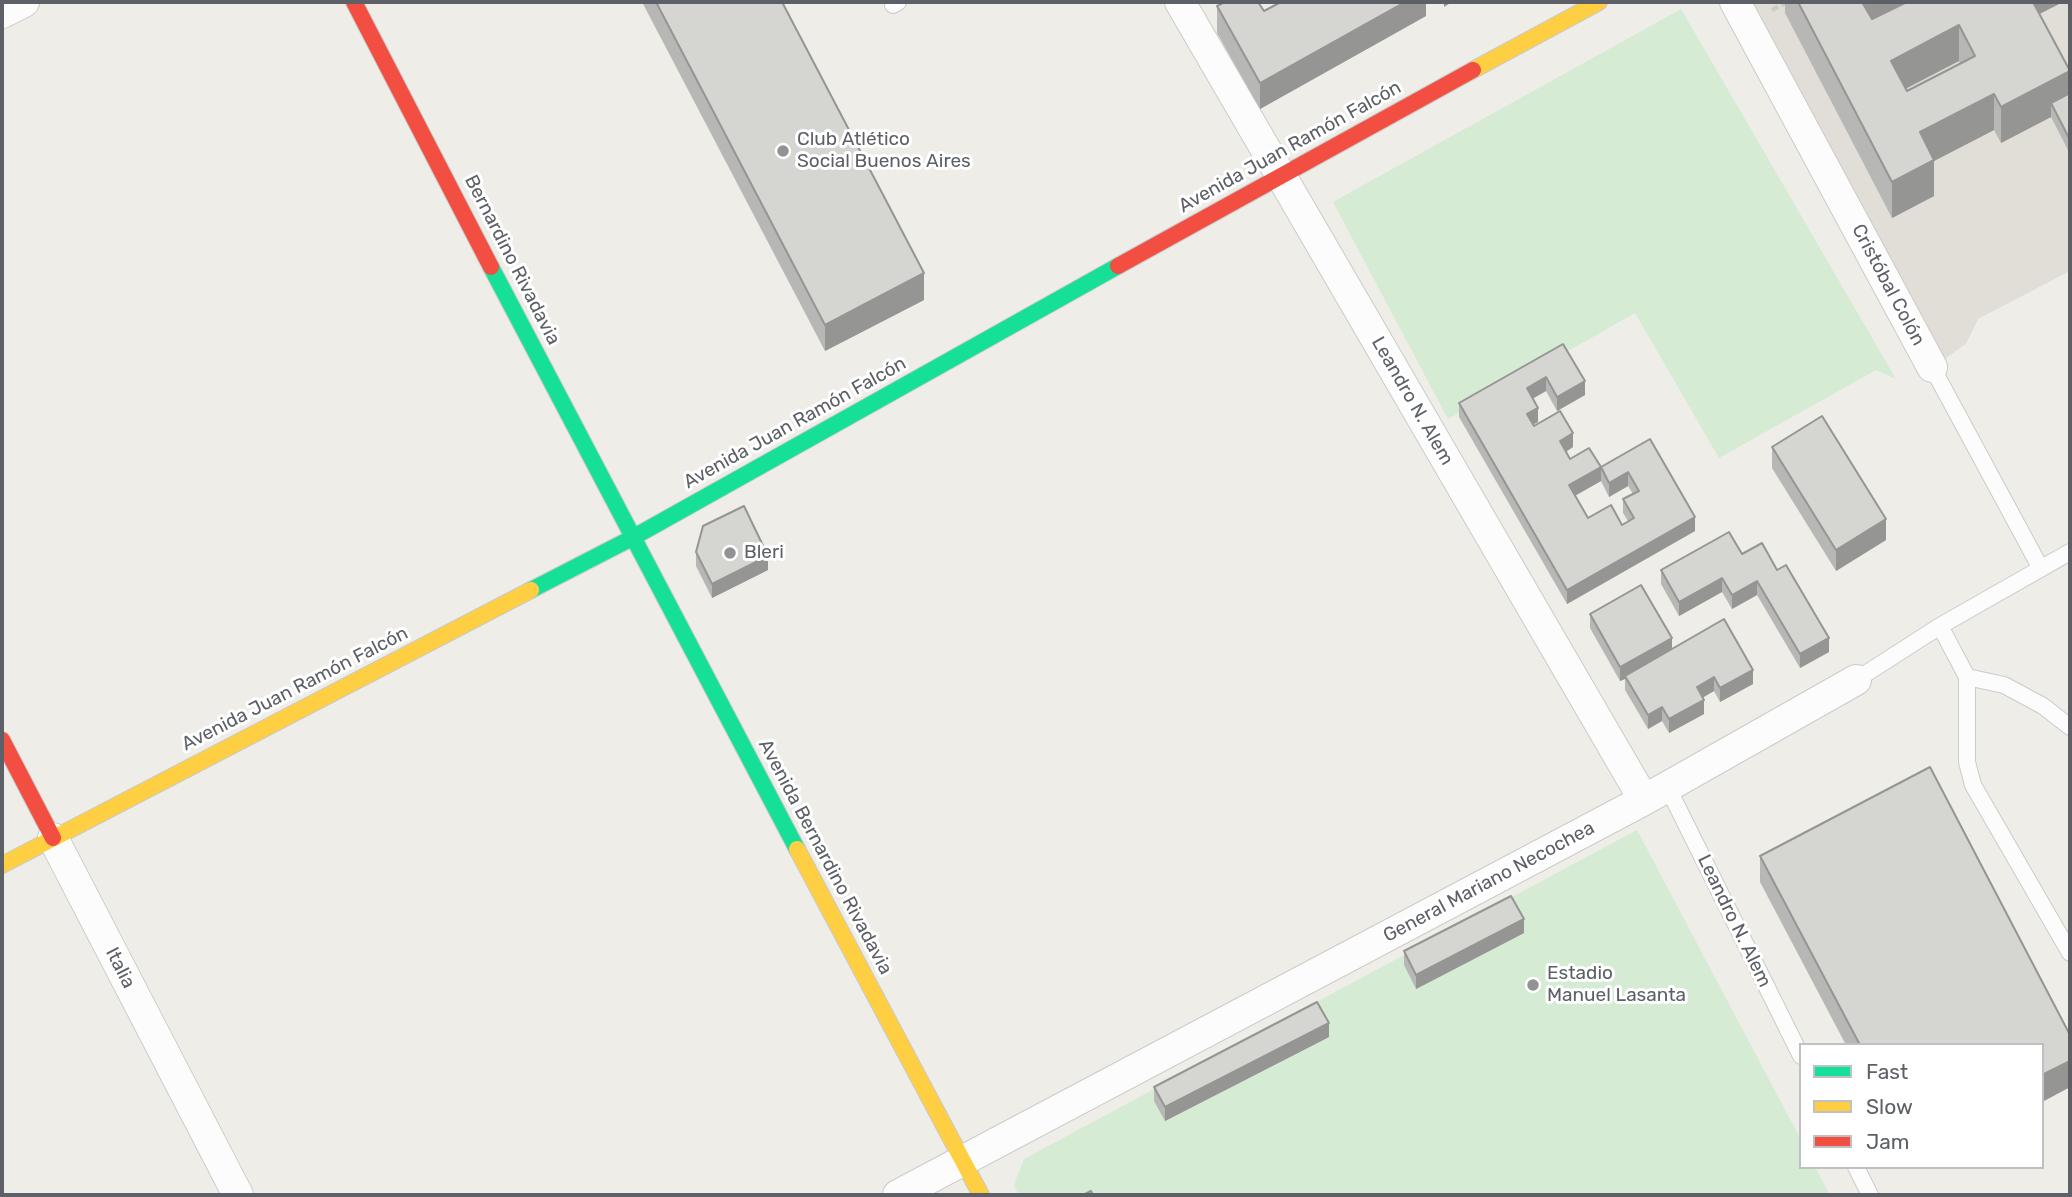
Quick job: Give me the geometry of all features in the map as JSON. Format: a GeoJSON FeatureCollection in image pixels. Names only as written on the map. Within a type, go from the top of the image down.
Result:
{"type":"FeatureCollection","features":[{"type":"Feature","properties":{"kind":"main road","name":"Bernardino Rivadavia"},"geometry":{"type":"LineString","coordinates":[[354,2],[632,538]]}},
{"type":"Feature","properties":{"kind":"main road","name":"Avenida Juan Ramón Falcón"},"geometry":{"type":"LineString","coordinates":[[2,865],[632,538],[1281,175],[1599,2]]}},
{"type":"Feature","properties":{"kind":"main road","name":"Avenida Bernardino Rivadavia"},"geometry":{"type":"LineString","coordinates":[[632,538],[981,1195]]}},
{"type":"Feature","properties":{"kind":"main road","name":"Italia"},"geometry":{"type":"LineString","coordinates":[[2,740],[53,838]]}},
{"type":"Feature","properties":{"kind":"street"},"geometry":{"type":"LineString","coordinates":[[2,13],[24,2]]}},
{"type":"Feature","properties":{"kind":"street","name":"Leandro N. Alem"},"geometry":{"type":"LineString","coordinates":[[1180,2],[1281,175],[1656,793]]}},
{"type":"Feature","properties":{"kind":"street","name":"Cristóbal Colón"},"geometry":{"type":"LineString","coordinates":[[1735,2],[1932,367]]}},
{"type":"Feature","properties":{"kind":"street","name":"General Mariano Necochea"},"geometry":{"type":"LineString","coordinates":[[898,1195],[1656,793],[1856,680]]}},
{"type":"Feature","properties":{"kind":"street","name":"Italia"},"geometry":{"type":"LineString","coordinates":[[53,838],[238,1195]]}},
{"type":"Feature","properties":{"kind":"lane","name":"Cristóbal Colón"},"geometry":{"type":"LineString","coordinates":[[1932,367],[2040,567]]}},
{"type":"Feature","properties":{"kind":"lane","name":"General Mariano Necochea"},"geometry":{"type":"LineString","coordinates":[[1856,680],[1940,626],[2070,552]]}},
{"type":"Feature","properties":{"kind":"lane"},"geometry":{"type":"LineString","coordinates":[[1940,626],[1967,677],[1967,762],[1973,785],[2070,953]]}},
{"type":"Feature","properties":{"kind":"lane"},"geometry":{"type":"LineString","coordinates":[[1967,677],[2004,685],[2043,706],[2070,727]]}},
{"type":"Feature","properties":{"kind":"lane","name":"Leandro N. Alem"},"geometry":{"type":"LineString","coordinates":[[1656,793],[1799,1052]]}},
{"type":"Feature","properties":{"kind":"lane"},"geometry":{"type":"LineString","coordinates":[[1857,1169],[1870,1195]]}},
{"type":"Feature","properties":{"kind":"shaded area"},"geometry":{"type":"Polygon","coordinates":[[[1752,2],[2070,2],[2070,271],[1978,319],[1966,344],[1940,362],[1752,2]]]}},
{"type":"Feature","properties":{"kind":"green space"},"geometry":{"type":"Polygon","coordinates":[[[1681,9],[1896,379],[1876,370],[1719,458],[1635,313],[1448,419],[1333,202],[1681,9]]]}},
{"type":"Feature","properties":{"kind":"green space","name":"Estadio Manuel Lasanta"},"geometry":{"type":"Polygon","coordinates":[[[1637,830],[1799,1136],[1799,1169],[1816,1169],[1830,1195],[1019,1195],[1014,1185],[1024,1159],[1637,830]]]}},
{"type":"Feature","properties":{"kind":"building","name":"Club Atlético Social Buenos Aires"},"geometry":{"type":"Polygon","coordinates":[[[656,2],[782,2],[924,273],[825,325],[656,2]]]}},
{"type":"Feature","properties":{"kind":"building"},"geometry":{"type":"Polygon","coordinates":[[[1225,2],[1258,2],[1264,11],[1281,2],[1405,2],[1260,83],[1217,6],[1225,2]]]}},
{"type":"Feature","properties":{"kind":"building"},"geometry":{"type":"Polygon","coordinates":[[[1798,2],[1862,2],[1872,19],[1907,2],[2033,2],[2070,71],[2001,107],[1994,94],[1920,132],[1934,160],[1892,182],[1798,2]],[[1959,25],[1891,61],[1907,91],[1975,56],[1959,25]]]}},
{"type":"Feature","properties":{"kind":"building"},"geometry":{"type":"Polygon","coordinates":[[[2070,93],[2070,140],[2051,103],[2070,93]]]}},
{"type":"Feature","properties":{"kind":"building"},"geometry":{"type":"Polygon","coordinates":[[[1563,344],[1585,381],[1557,397],[1546,377],[1527,388],[1538,408],[1527,414],[1534,426],[1560,411],[1573,433],[1560,441],[1570,459],[1589,448],[1601,467],[1650,439],[1695,517],[1567,590],[1459,403],[1563,344]],[[1601,467],[1569,485],[1588,518],[1611,505],[1622,525],[1634,518],[1623,499],[1639,491],[1628,472],[1609,483],[1601,467]]]}},
{"type":"Feature","properties":{"kind":"building"},"geometry":{"type":"Polygon","coordinates":[[[1822,416],[1886,519],[1836,550],[1772,447],[1822,416]]]}},
{"type":"Feature","properties":{"kind":"building","name":"Bleri"},"geometry":{"type":"Polygon","coordinates":[[[744,506],[768,556],[712,584],[696,552],[703,526],[744,506]]]}},
{"type":"Feature","properties":{"kind":"building"},"geometry":{"type":"Polygon","coordinates":[[[1729,532],[1742,554],[1762,543],[1777,570],[1786,565],[1829,638],[1800,654],[1757,581],[1732,595],[1722,578],[1679,602],[1661,570],[1729,532]]]}},
{"type":"Feature","properties":{"kind":"building"},"geometry":{"type":"Polygon","coordinates":[[[1641,585],[1672,638],[1620,667],[1590,614],[1641,585]]]}},
{"type":"Feature","properties":{"kind":"building"},"geometry":{"type":"Polygon","coordinates":[[[1724,619],[1753,670],[1720,688],[1714,677],[1697,687],[1704,700],[1669,719],[1662,707],[1648,715],[1625,676],[1724,619]]]}},
{"type":"Feature","properties":{"kind":"building"},"geometry":{"type":"Polygon","coordinates":[[[1930,767],[2070,1035],[2070,1061],[2044,1074],[2044,1043],[1859,1043],[1760,856],[1930,767]]]}},
{"type":"Feature","properties":{"kind":"building"},"geometry":{"type":"Polygon","coordinates":[[[1511,896],[1524,919],[1416,975],[1404,951],[1511,896]]]}},
{"type":"Feature","properties":{"kind":"building"},"geometry":{"type":"Polygon","coordinates":[[[1317,1002],[1329,1023],[1165,1107],[1154,1087],[1317,1002]]]}},
{"type":"Feature","properties":{"kind":"traffic: fast"},"geometry":{"type":"LineString","coordinates":[[531,590],[632,538],[1118,266]]}},
{"type":"Feature","properties":{"kind":"traffic: fast"},"geometry":{"type":"LineString","coordinates":[[491,267],[797,849]]}},
{"type":"Feature","properties":{"kind":"traffic: slow"},"geometry":{"type":"LineString","coordinates":[[1473,70],[1599,2]]}},
{"type":"Feature","properties":{"kind":"traffic: slow"},"geometry":{"type":"LineString","coordinates":[[2,865],[531,590]]}},
{"type":"Feature","properties":{"kind":"traffic: slow"},"geometry":{"type":"LineString","coordinates":[[797,849],[981,1195]]}},
{"type":"Feature","properties":{"kind":"traffic: jam"},"geometry":{"type":"LineString","coordinates":[[354,2],[491,267]]}},
{"type":"Feature","properties":{"kind":"traffic: jam"},"geometry":{"type":"LineString","coordinates":[[1118,266],[1473,70]]}},
{"type":"Feature","properties":{"kind":"traffic: jam"},"geometry":{"type":"LineString","coordinates":[[2,740],[53,838]]}},
{"type":"Feature","properties":{"kind":"place","name":"Club Atlético Social Buenos Aires"},"geometry":{"type":"Point","coordinates":[783,151]}},
{"type":"Feature","properties":{"kind":"place","name":"Bleri"},"geometry":{"type":"Point","coordinates":[730,553]}},
{"type":"Feature","properties":{"kind":"place","name":"Estadio Manuel Lasanta"},"geometry":{"type":"Point","coordinates":[1533,985]}}]}
